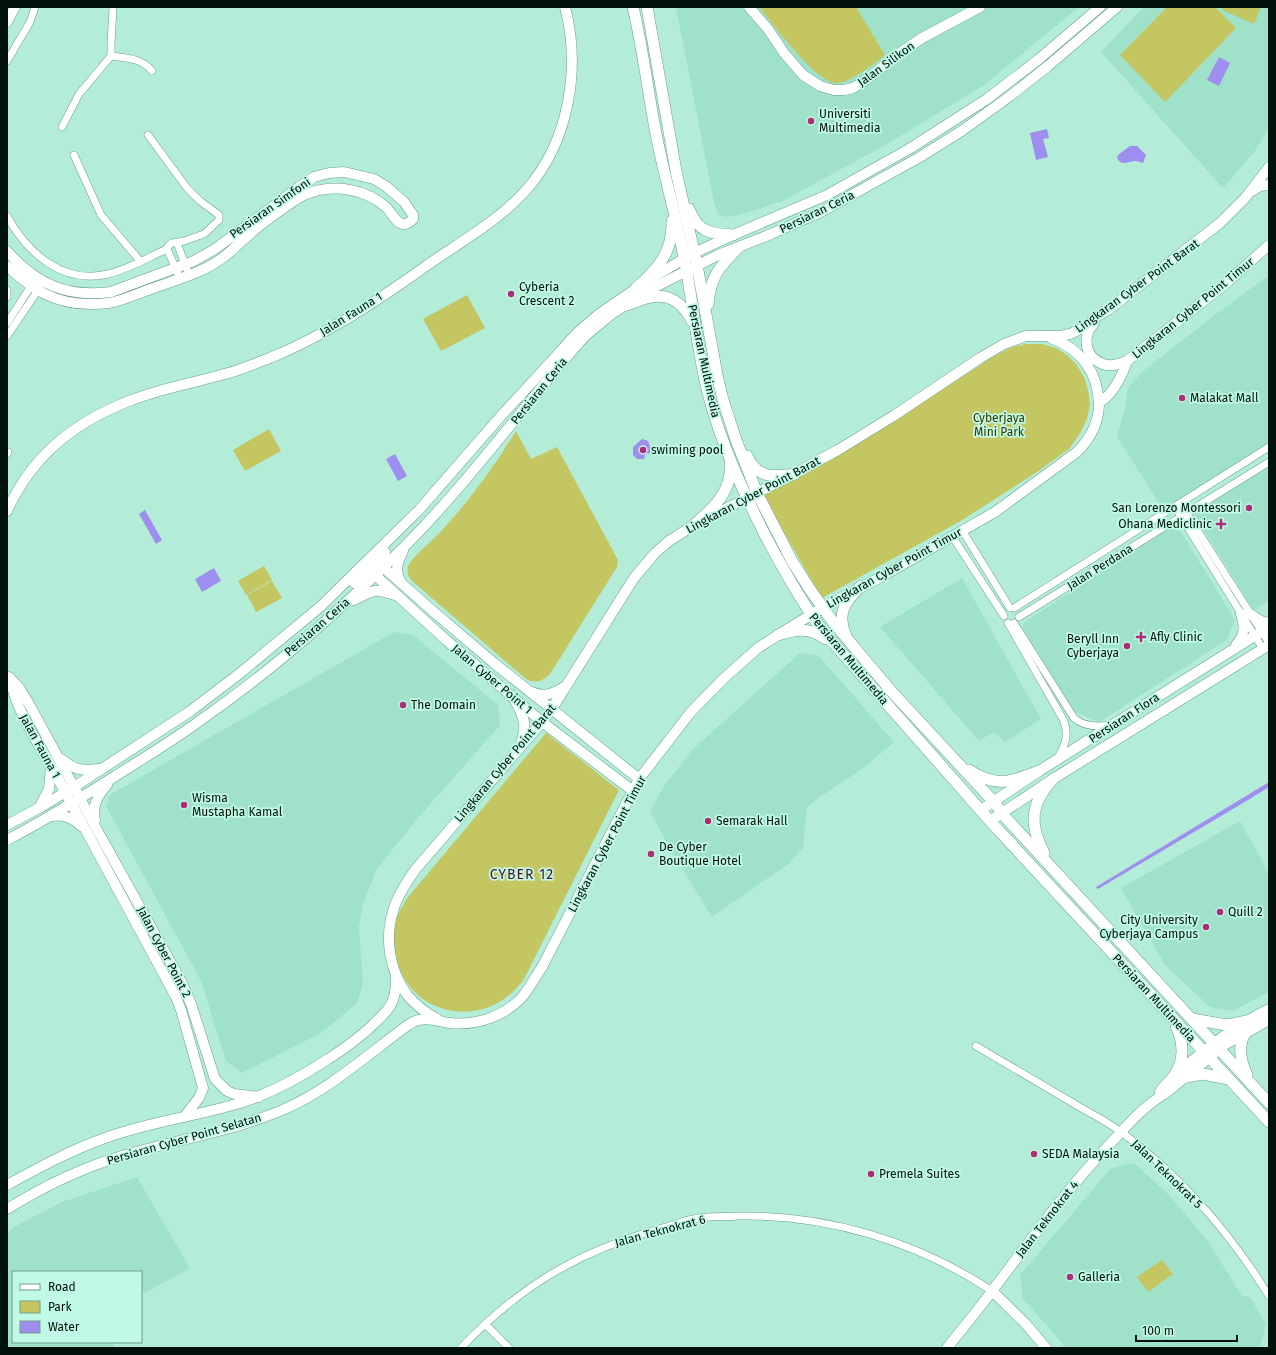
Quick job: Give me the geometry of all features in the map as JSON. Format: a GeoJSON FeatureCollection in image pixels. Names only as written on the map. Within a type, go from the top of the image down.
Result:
{"type":"FeatureCollection","features":[{"type":"Feature","properties":{"kind":"main road","name":"Persiaran Multimedia"},"geometry":{"type":"LineString","coordinates":[[633,7],[656,134],[687,271],[696,331],[708,392],[730,460],[822,608],[849,643],[993,802],[1002,814],[1269,1103]]}},
{"type":"Feature","properties":{"kind":"main road","name":"Persiaran Multimedia"},"geometry":{"type":"LineString","coordinates":[[647,7],[676,171],[697,265],[717,375],[752,496],[777,558],[811,614],[836,647],[990,821],[1269,1122]]}},
{"type":"Feature","properties":{"kind":"main road"},"geometry":{"type":"LineString","coordinates":[[676,171],[692,218],[697,224],[706,231],[722,235],[733,235]]}},
{"type":"Feature","properties":{"kind":"main road"},"geometry":{"type":"LineString","coordinates":[[636,288],[653,272],[665,257],[669,246],[672,230],[668,186]]}},
{"type":"Feature","properties":{"kind":"main road"},"geometry":{"type":"LineString","coordinates":[[709,330],[707,310],[711,283],[721,266],[739,247]]}},
{"type":"Feature","properties":{"kind":"main road"},"geometry":{"type":"LineString","coordinates":[[623,306],[647,298],[672,298],[684,308],[696,331]]}},
{"type":"Feature","properties":{"kind":"main road"},"geometry":{"type":"LineString","coordinates":[[717,375],[738,434],[752,465],[767,476],[794,474]]}},
{"type":"Feature","properties":{"kind":"main road"},"geometry":{"type":"LineString","coordinates":[[694,525],[717,504],[721,498],[729,479],[731,466],[730,460]]}},
{"type":"Feature","properties":{"kind":"main road"},"geometry":{"type":"LineString","coordinates":[[849,643],[843,627],[843,609],[849,598],[861,586]]}},
{"type":"Feature","properties":{"kind":"main road"},"geometry":{"type":"LineString","coordinates":[[778,635],[805,630],[822,636],[836,647]]}},
{"type":"Feature","properties":{"kind":"main road"},"geometry":{"type":"LineString","coordinates":[[948,753],[981,778],[992,781],[1012,781],[1039,771]]}},
{"type":"Feature","properties":{"kind":"main road"},"geometry":{"type":"LineString","coordinates":[[1050,865],[1036,835],[1034,820],[1036,806],[1040,796],[1053,779]]}},
{"type":"Feature","properties":{"kind":"main road"},"geometry":{"type":"LineString","coordinates":[[1173,1018],[1180,1033],[1183,1050],[1180,1065],[1173,1077]]}},
{"type":"Feature","properties":{"kind":"main road"},"geometry":{"type":"LineString","coordinates":[[1192,1019],[1247,1027],[1241,1043],[1241,1054],[1245,1071],[1250,1082]]}},
{"type":"Feature","properties":{"kind":"main road"},"geometry":{"type":"LineString","coordinates":[[1186,1077],[1203,1074],[1230,1080]]}},
{"type":"Feature","properties":{"kind":"street"},"geometry":{"type":"LineString","coordinates":[[7,22],[15,7]]}},
{"type":"Feature","properties":{"kind":"street"},"geometry":{"type":"LineString","coordinates":[[7,61],[30,22],[35,7]]}},
{"type":"Feature","properties":{"kind":"street"},"geometry":{"type":"LineString","coordinates":[[62,127],[79,94],[111,56],[114,7]]}},
{"type":"Feature","properties":{"kind":"street","name":"Jalan Fauna 1"},"geometry":{"type":"LineString","coordinates":[[7,511],[19,486],[38,461],[56,443],[87,422],[128,401],[154,392],[236,370],[307,341],[360,310],[407,279],[510,206],[526,190],[546,162],[567,110],[570,88],[571,61],[570,36],[565,7]]}},
{"type":"Feature","properties":{"kind":"street","name":"Jalan Silikon"},"geometry":{"type":"LineString","coordinates":[[748,7],[768,29],[784,53],[803,76],[820,86],[834,90],[853,88],[922,38],[980,7]]}},
{"type":"Feature","properties":{"kind":"street","name":"Persiaran Ceria"},"geometry":{"type":"LineString","coordinates":[[7,825],[39,808],[103,769],[189,712],[291,632],[329,599],[409,520],[577,333],[598,314],[636,288],[694,253],[827,195],[894,158],[954,122],[998,91],[1100,7]]}},
{"type":"Feature","properties":{"kind":"street","name":"Persiaran Ceria"},"geometry":{"type":"LineString","coordinates":[[7,840],[71,804],[160,748],[206,716],[275,663],[322,624],[408,542],[461,484],[585,336],[623,306],[649,290],[697,265],[821,212],[868,188],[963,130],[1048,66],[1117,7]]}},
{"type":"Feature","properties":{"kind":"street"},"geometry":{"type":"LineString","coordinates":[[111,56],[142,61],[152,71]]}},
{"type":"Feature","properties":{"kind":"street"},"geometry":{"type":"LineString","coordinates":[[7,216],[19,235],[40,257],[60,270],[78,275],[96,276],[116,272],[142,262],[167,249],[172,243],[177,243],[204,234],[219,220],[218,215],[187,188],[148,135]]}},
{"type":"Feature","properties":{"kind":"street"},"geometry":{"type":"LineString","coordinates":[[74,155],[101,215],[142,262]]}},
{"type":"Feature","properties":{"kind":"street","name":"Lingkaran Cyber Point Barat"},"geometry":{"type":"LineString","coordinates":[[396,974],[389,951],[388,939],[393,909],[406,883],[415,870],[542,722],[634,578],[655,552],[694,525],[794,474],[895,415],[1004,344],[1026,336],[1060,336],[1079,330],[1108,310],[1208,233],[1246,198],[1269,167]]}},
{"type":"Feature","properties":{"kind":"street","name":"Persiaran Simfoni"},"geometry":{"type":"LineString","coordinates":[[7,250],[37,284],[84,294],[99,294],[111,292],[194,261],[215,249],[314,177],[329,173],[344,172],[360,174],[374,179],[387,187],[404,202],[413,215],[413,219],[405,224],[402,224],[398,222],[388,209],[372,197],[355,190],[340,189],[316,191],[300,196],[262,224],[216,262],[185,276],[119,301],[102,304],[77,304],[64,302],[7,266]]}},
{"type":"Feature","properties":{"kind":"street"},"geometry":{"type":"LineString","coordinates":[[329,173],[325,178],[324,183],[328,187],[340,189]]}},
{"type":"Feature","properties":{"kind":"street"},"geometry":{"type":"LineString","coordinates":[[1246,198],[1253,190],[1260,186],[1269,185]]}},
{"type":"Feature","properties":{"kind":"street"},"geometry":{"type":"LineString","coordinates":[[177,243],[181,266],[185,276]]}},
{"type":"Feature","properties":{"kind":"street","name":"Lingkaran Cyber Point Timur"},"geometry":{"type":"LineString","coordinates":[[438,1020],[449,1023],[471,1023],[493,1017],[514,1005],[524,995],[557,940],[640,779],[670,738],[722,679],[758,648],[811,614],[995,512],[1053,470],[1085,444],[1091,436],[1097,421],[1099,403],[1109,394],[1124,371],[1127,361],[1224,285],[1269,245]]}},
{"type":"Feature","properties":{"kind":"street"},"geometry":{"type":"LineString","coordinates":[[167,249],[181,266]]}},
{"type":"Feature","properties":{"kind":"street"},"geometry":{"type":"LineString","coordinates":[[7,323],[37,284]]}},
{"type":"Feature","properties":{"kind":"street"},"geometry":{"type":"LineString","coordinates":[[7,336],[37,284]]}},
{"type":"Feature","properties":{"kind":"street"},"geometry":{"type":"LineString","coordinates":[[1108,310],[1090,327],[1086,337],[1087,347],[1093,358],[1103,364],[1116,365],[1127,361]]}},
{"type":"Feature","properties":{"kind":"street"},"geometry":{"type":"LineString","coordinates":[[1045,336],[1063,344],[1082,358],[1093,374],[1097,384],[1099,403]]}},
{"type":"Feature","properties":{"kind":"street","name":"Jalan Perdana"},"geometry":{"type":"LineString","coordinates":[[1004,616],[1005,611],[1093,559],[1269,447]]}},
{"type":"Feature","properties":{"kind":"street","name":"Jalan Perdana"},"geometry":{"type":"LineString","coordinates":[[1014,621],[1269,462]]}},
{"type":"Feature","properties":{"kind":"street"},"geometry":{"type":"LineString","coordinates":[[1178,505],[1246,614],[1262,631],[1267,646]]}},
{"type":"Feature","properties":{"kind":"street"},"geometry":{"type":"LineString","coordinates":[[329,599],[341,594],[377,570],[382,556],[407,531],[409,520]]}},
{"type":"Feature","properties":{"kind":"street"},"geometry":{"type":"LineString","coordinates":[[962,530],[1012,608],[1019,613],[1014,621]]}},
{"type":"Feature","properties":{"kind":"street"},"geometry":{"type":"LineString","coordinates":[[952,536],[1004,616],[1005,621],[1014,621]]}},
{"type":"Feature","properties":{"kind":"street"},"geometry":{"type":"LineString","coordinates":[[1127,537],[1134,546]]}},
{"type":"Feature","properties":{"kind":"street"},"geometry":{"type":"LineString","coordinates":[[402,583],[396,569],[408,542]]}},
{"type":"Feature","properties":{"kind":"street"},"geometry":{"type":"LineString","coordinates":[[1093,559],[1099,568]]}},
{"type":"Feature","properties":{"kind":"street","name":"Jalan Cyber Point 1"},"geometry":{"type":"LineString","coordinates":[[377,570],[402,583],[449,626],[551,710],[640,779]]}},
{"type":"Feature","properties":{"kind":"street","name":"Jalan Cyber Point 1"},"geometry":{"type":"LineString","coordinates":[[377,570],[399,596],[446,640],[542,722],[633,791]]}},
{"type":"Feature","properties":{"kind":"street"},"geometry":{"type":"LineString","coordinates":[[1073,571],[1079,581]]}},
{"type":"Feature","properties":{"kind":"street"},"geometry":{"type":"LineString","coordinates":[[345,603],[368,592],[376,590],[399,596]]}},
{"type":"Feature","properties":{"kind":"street"},"geometry":{"type":"LineString","coordinates":[[1246,614],[1269,623]]}},
{"type":"Feature","properties":{"kind":"street"},"geometry":{"type":"LineString","coordinates":[[1230,651],[1239,641],[1244,630],[1246,614]]}},
{"type":"Feature","properties":{"kind":"street"},"geometry":{"type":"LineString","coordinates":[[1014,621],[1074,718],[1082,723],[1093,726],[1101,727],[1114,725]]}},
{"type":"Feature","properties":{"kind":"street"},"geometry":{"type":"LineString","coordinates":[[1014,621],[1067,729],[1065,744],[1056,760]]}},
{"type":"Feature","properties":{"kind":"street","name":"Persiaran Flora"},"geometry":{"type":"LineString","coordinates":[[981,810],[1056,760],[1262,631]]}},
{"type":"Feature","properties":{"kind":"street","name":"Persiaran Flora"},"geometry":{"type":"LineString","coordinates":[[990,821],[1053,779],[1267,646]]}},
{"type":"Feature","properties":{"kind":"street","name":"Jalan Fauna 1"},"geometry":{"type":"LineString","coordinates":[[8,674],[28,702],[74,787]]}},
{"type":"Feature","properties":{"kind":"street","name":"Jalan Fauna 1"},"geometry":{"type":"LineString","coordinates":[[8,674],[19,707],[65,792]]}},
{"type":"Feature","properties":{"kind":"street"},"geometry":{"type":"LineString","coordinates":[[527,690],[537,694],[548,695],[566,686]]}},
{"type":"Feature","properties":{"kind":"street"},"geometry":{"type":"LineString","coordinates":[[506,691],[516,702],[523,717],[524,728],[520,749]]}},
{"type":"Feature","properties":{"kind":"street"},"geometry":{"type":"LineString","coordinates":[[56,755],[76,769],[86,771],[103,769]]}},
{"type":"Feature","properties":{"kind":"street"},"geometry":{"type":"LineString","coordinates":[[39,808],[49,789],[51,766]]}},
{"type":"Feature","properties":{"kind":"street"},"geometry":{"type":"LineString","coordinates":[[96,828],[94,805],[100,793],[112,779]]}},
{"type":"Feature","properties":{"kind":"street","name":"Jalan Cyber Point 2"},"geometry":{"type":"LineString","coordinates":[[74,787],[182,983],[191,1004],[211,1072],[215,1079],[222,1088],[234,1094],[259,1097]]}},
{"type":"Feature","properties":{"kind":"street","name":"Jalan Cyber Point 2"},"geometry":{"type":"LineString","coordinates":[[65,792],[179,1003],[203,1088],[199,1098],[184,1117]]}},
{"type":"Feature","properties":{"kind":"street"},"geometry":{"type":"LineString","coordinates":[[49,817],[56,815],[69,817],[77,821],[84,828]]}},
{"type":"Feature","properties":{"kind":"street"},"geometry":{"type":"LineString","coordinates":[[396,974],[408,996],[425,1012],[438,1020]]}},
{"type":"Feature","properties":{"kind":"street","name":"Persiaran Cyber Point Selatan"},"geometry":{"type":"LineString","coordinates":[[7,1185],[44,1165],[105,1138],[155,1123],[224,1108],[259,1097],[305,1074],[361,1036],[389,1010],[394,999],[396,974]]}},
{"type":"Feature","properties":{"kind":"street"},"geometry":{"type":"LineString","coordinates":[[1247,1027],[1269,1009]]}},
{"type":"Feature","properties":{"kind":"street","name":"Persiaran Cyber Point Selatan"},"geometry":{"type":"LineString","coordinates":[[7,1209],[45,1187],[100,1163],[148,1148],[241,1125],[281,1110],[300,1101],[342,1076],[408,1025],[420,1020],[438,1020]]}},
{"type":"Feature","properties":{"kind":"street"},"geometry":{"type":"LineString","coordinates":[[1247,1027],[1269,1020]]}},
{"type":"Feature","properties":{"kind":"street","name":"Jalan Teknokrat 4"},"geometry":{"type":"LineString","coordinates":[[1157,1098],[1162,1088],[1173,1077],[1247,1027]]}},
{"type":"Feature","properties":{"kind":"street","name":"Jalan Teknokrat 5"},"geometry":{"type":"LineString","coordinates":[[976,1046],[1121,1132],[1150,1154],[1210,1215],[1241,1253],[1269,1296]]}},
{"type":"Feature","properties":{"kind":"street","name":"Jalan Teknokrat 4"},"geometry":{"type":"LineString","coordinates":[[947,1348],[992,1291],[1054,1207],[1091,1164],[1121,1132],[1157,1098],[1166,1093],[1186,1077],[1206,1054]]}},
{"type":"Feature","properties":{"kind":"street","name":"Jalan Teknokrat 6"},"geometry":{"type":"LineString","coordinates":[[461,1348],[485,1324],[528,1288],[558,1269],[592,1252],[627,1238],[693,1220],[714,1217],[762,1215],[800,1218],[861,1231],[934,1259],[978,1281],[992,1291],[1020,1318],[1046,1348]]}},
{"type":"Feature","properties":{"kind":"street"},"geometry":{"type":"LineString","coordinates":[[485,1324],[509,1348]]}},
{"type":"Feature","properties":{"kind":"shaded area","name":"Universiti Multimedia"},"geometry":{"type":"Polygon","coordinates":[[[676,7],[1079,7],[984,85],[889,143],[783,201],[746,213],[726,217],[718,214],[714,202],[676,7]]]}},
{"type":"Feature","properties":{"kind":"shaded area"},"geometry":{"type":"Polygon","coordinates":[[[1144,7],[1269,7],[1269,128],[1255,151],[1223,188],[1101,52],[1144,7]]]}},
{"type":"Feature","properties":{"kind":"shaded area"},"geometry":{"type":"Polygon","coordinates":[[[1269,275],[1269,445],[1163,510],[1117,436],[1125,409],[1128,388],[1143,371],[1269,275]]]}},
{"type":"Feature","properties":{"kind":"shaded area"},"geometry":{"type":"Polygon","coordinates":[[[1269,462],[1269,601],[1256,609],[1252,608],[1192,511],[1269,462]]]}},
{"type":"Feature","properties":{"kind":"shaded area"},"geometry":{"type":"Polygon","coordinates":[[[1169,528],[1176,529],[1181,532],[1235,620],[1227,640],[1099,722],[1074,711],[1023,628],[1023,624],[1169,528]]]}},
{"type":"Feature","properties":{"kind":"shaded area"},"geometry":{"type":"Polygon","coordinates":[[[962,578],[1041,719],[1005,742],[995,733],[992,733],[979,741],[880,627],[962,578]]]}},
{"type":"Feature","properties":{"kind":"shaded area"},"geometry":{"type":"Polygon","coordinates":[[[394,632],[413,635],[498,705],[500,725],[419,817],[376,870],[363,905],[359,927],[363,983],[357,1003],[321,1033],[242,1073],[226,1061],[201,981],[106,806],[111,794],[394,632]]]}},
{"type":"Feature","properties":{"kind":"shaded area"},"geometry":{"type":"Polygon","coordinates":[[[800,653],[819,656],[894,742],[865,767],[807,807],[803,848],[788,864],[712,917],[670,849],[650,811],[664,786],[692,750],[800,653]]]}},
{"type":"Feature","properties":{"kind":"shaded area","name":"City University Cyberjaya Campus"},"geometry":{"type":"Polygon","coordinates":[[[1240,821],[1269,873],[1269,992],[1233,1011],[1210,1007],[1165,965],[1121,888],[1240,821]]]}},
{"type":"Feature","properties":{"kind":"shaded area"},"geometry":{"type":"Polygon","coordinates":[[[1134,1163],[1170,1196],[1209,1243],[1242,1296],[1250,1297],[1266,1324],[1260,1348],[1065,1348],[1023,1299],[1020,1275],[1111,1168],[1134,1163]]]}},
{"type":"Feature","properties":{"kind":"shaded area"},"geometry":{"type":"Polygon","coordinates":[[[137,1177],[190,1268],[142,1294],[142,1271],[12,1271],[12,1343],[114,1343],[116,1348],[7,1348],[7,1234],[14,1227],[62,1202],[137,1177]]]}},
{"type":"Feature","properties":{"kind":"green space"},"geometry":{"type":"Polygon","coordinates":[[[759,7],[856,7],[885,55],[854,77],[835,83],[827,80],[817,73],[794,50],[759,7]]]}},
{"type":"Feature","properties":{"kind":"green space"},"geometry":{"type":"Polygon","coordinates":[[[1167,7],[1215,7],[1236,28],[1165,102],[1120,55],[1167,7]]]}},
{"type":"Feature","properties":{"kind":"green space"},"geometry":{"type":"Polygon","coordinates":[[[1223,7],[1261,7],[1254,24],[1222,10],[1223,7]]]}},
{"type":"Feature","properties":{"kind":"green space"},"geometry":{"type":"Polygon","coordinates":[[[467,295],[485,328],[441,351],[423,319],[467,295]]]}},
{"type":"Feature","properties":{"kind":"green space","name":"Cyberjaya Mini Park"},"geometry":{"type":"Polygon","coordinates":[[[1026,344],[1042,344],[1056,348],[1067,355],[1076,364],[1084,377],[1090,404],[1087,419],[1079,435],[1069,449],[1037,472],[964,519],[822,598],[764,495],[809,472],[877,432],[994,356],[1012,347],[1026,344]]]}},
{"type":"Feature","properties":{"kind":"green space"},"geometry":{"type":"Polygon","coordinates":[[[269,429],[281,451],[245,471],[233,450],[269,429]]]}},
{"type":"Feature","properties":{"kind":"green space"},"geometry":{"type":"Polygon","coordinates":[[[516,431],[531,459],[557,447],[618,560],[617,567],[550,674],[542,680],[536,681],[529,681],[526,679],[412,581],[408,571],[409,564],[412,560],[453,518],[473,494],[516,431]]]}},
{"type":"Feature","properties":{"kind":"green space"},"geometry":{"type":"Polygon","coordinates":[[[264,566],[272,580],[246,595],[238,581],[264,566]]]}},
{"type":"Feature","properties":{"kind":"green space"},"geometry":{"type":"Polygon","coordinates":[[[272,581],[282,598],[256,612],[247,595],[272,581]]]}},
{"type":"Feature","properties":{"kind":"green space"},"geometry":{"type":"Polygon","coordinates":[[[546,733],[619,790],[524,979],[509,995],[491,1006],[472,1011],[452,1011],[434,1005],[417,995],[404,979],[396,958],[393,932],[401,908],[408,897],[546,733]]]}},
{"type":"Feature","properties":{"kind":"green space"},"geometry":{"type":"Polygon","coordinates":[[[1162,1260],[1173,1274],[1148,1292],[1137,1277],[1162,1260]]]}},
{"type":"Feature","properties":{"kind":"water"},"geometry":{"type":"Polygon","coordinates":[[[1219,57],[1230,63],[1219,86],[1207,80],[1219,57]]]}},
{"type":"Feature","properties":{"kind":"water"},"geometry":{"type":"Polygon","coordinates":[[[1047,129],[1049,138],[1043,139],[1048,157],[1036,160],[1030,133],[1047,129]]]}},
{"type":"Feature","properties":{"kind":"water"},"geometry":{"type":"Polygon","coordinates":[[[1130,146],[1137,146],[1146,155],[1143,163],[1136,161],[1123,163],[1119,161],[1117,158],[1118,155],[1130,146]]]}},
{"type":"Feature","properties":{"kind":"water","name":"swiming pool"},"geometry":{"type":"Polygon","coordinates":[[[642,439],[648,441],[650,447],[653,447],[655,453],[652,455],[647,453],[644,459],[637,459],[633,455],[633,447],[642,439]]]}},
{"type":"Feature","properties":{"kind":"water"},"geometry":{"type":"Polygon","coordinates":[[[395,454],[407,476],[398,481],[386,459],[395,454]]]}},
{"type":"Feature","properties":{"kind":"water"},"geometry":{"type":"Polygon","coordinates":[[[145,510],[162,540],[156,544],[139,514],[145,510]]]}},
{"type":"Feature","properties":{"kind":"water"},"geometry":{"type":"Polygon","coordinates":[[[214,568],[221,581],[202,592],[195,579],[214,568]]]}},
{"type":"Feature","properties":{"kind":"water"},"geometry":{"type":"Polygon","coordinates":[[[1269,782],[1269,787],[1248,800],[1098,889],[1096,887],[1269,782]]]}},
{"type":"Feature","properties":{"kind":"place","name":"Universiti Multimedia"},"geometry":{"type":"Point","coordinates":[811,121]}},
{"type":"Feature","properties":{"kind":"place","name":"Cyberia Crescent 2"},"geometry":{"type":"Point","coordinates":[511,294]}},
{"type":"Feature","properties":{"kind":"place","name":"Malakat Mall"},"geometry":{"type":"Point","coordinates":[1182,398]}},
{"type":"Feature","properties":{"kind":"place","name":"swiming pool"},"geometry":{"type":"Point","coordinates":[643,450]}},
{"type":"Feature","properties":{"kind":"place","name":"San Lorenzo Montessori"},"geometry":{"type":"Point","coordinates":[1249,508]}},
{"type":"Feature","properties":{"kind":"place","name":"Ohana Mediclinic"},"geometry":{"type":"Point","coordinates":[1221,524]}},
{"type":"Feature","properties":{"kind":"place","name":"Afly Clinic"},"geometry":{"type":"Point","coordinates":[1141,637]}},
{"type":"Feature","properties":{"kind":"place","name":"Beryll Inn Cyberjaya"},"geometry":{"type":"Point","coordinates":[1127,646]}},
{"type":"Feature","properties":{"kind":"place","name":"The Domain"},"geometry":{"type":"Point","coordinates":[403,705]}},
{"type":"Feature","properties":{"kind":"place","name":"Wisma Mustapha Kamal"},"geometry":{"type":"Point","coordinates":[184,805]}},
{"type":"Feature","properties":{"kind":"place","name":"Semarak Hall"},"geometry":{"type":"Point","coordinates":[708,821]}},
{"type":"Feature","properties":{"kind":"place","name":"De Cyber Boutique Hotel"},"geometry":{"type":"Point","coordinates":[651,854]}},
{"type":"Feature","properties":{"kind":"place","name":"Quill 2"},"geometry":{"type":"Point","coordinates":[1220,912]}},
{"type":"Feature","properties":{"kind":"place","name":"City University Cyberjaya Campus"},"geometry":{"type":"Point","coordinates":[1206,927]}},
{"type":"Feature","properties":{"kind":"place","name":"SEDA Malaysia"},"geometry":{"type":"Point","coordinates":[1034,1154]}},
{"type":"Feature","properties":{"kind":"place","name":"Premela Suites"},"geometry":{"type":"Point","coordinates":[871,1174]}},
{"type":"Feature","properties":{"kind":"place","name":"Galleria"},"geometry":{"type":"Point","coordinates":[1070,1277]}},
{"type":"Feature","properties":{"kind":"district","name":"CYBER 12"},"geometry":{"type":"Point","coordinates":[522,874]}}]}
